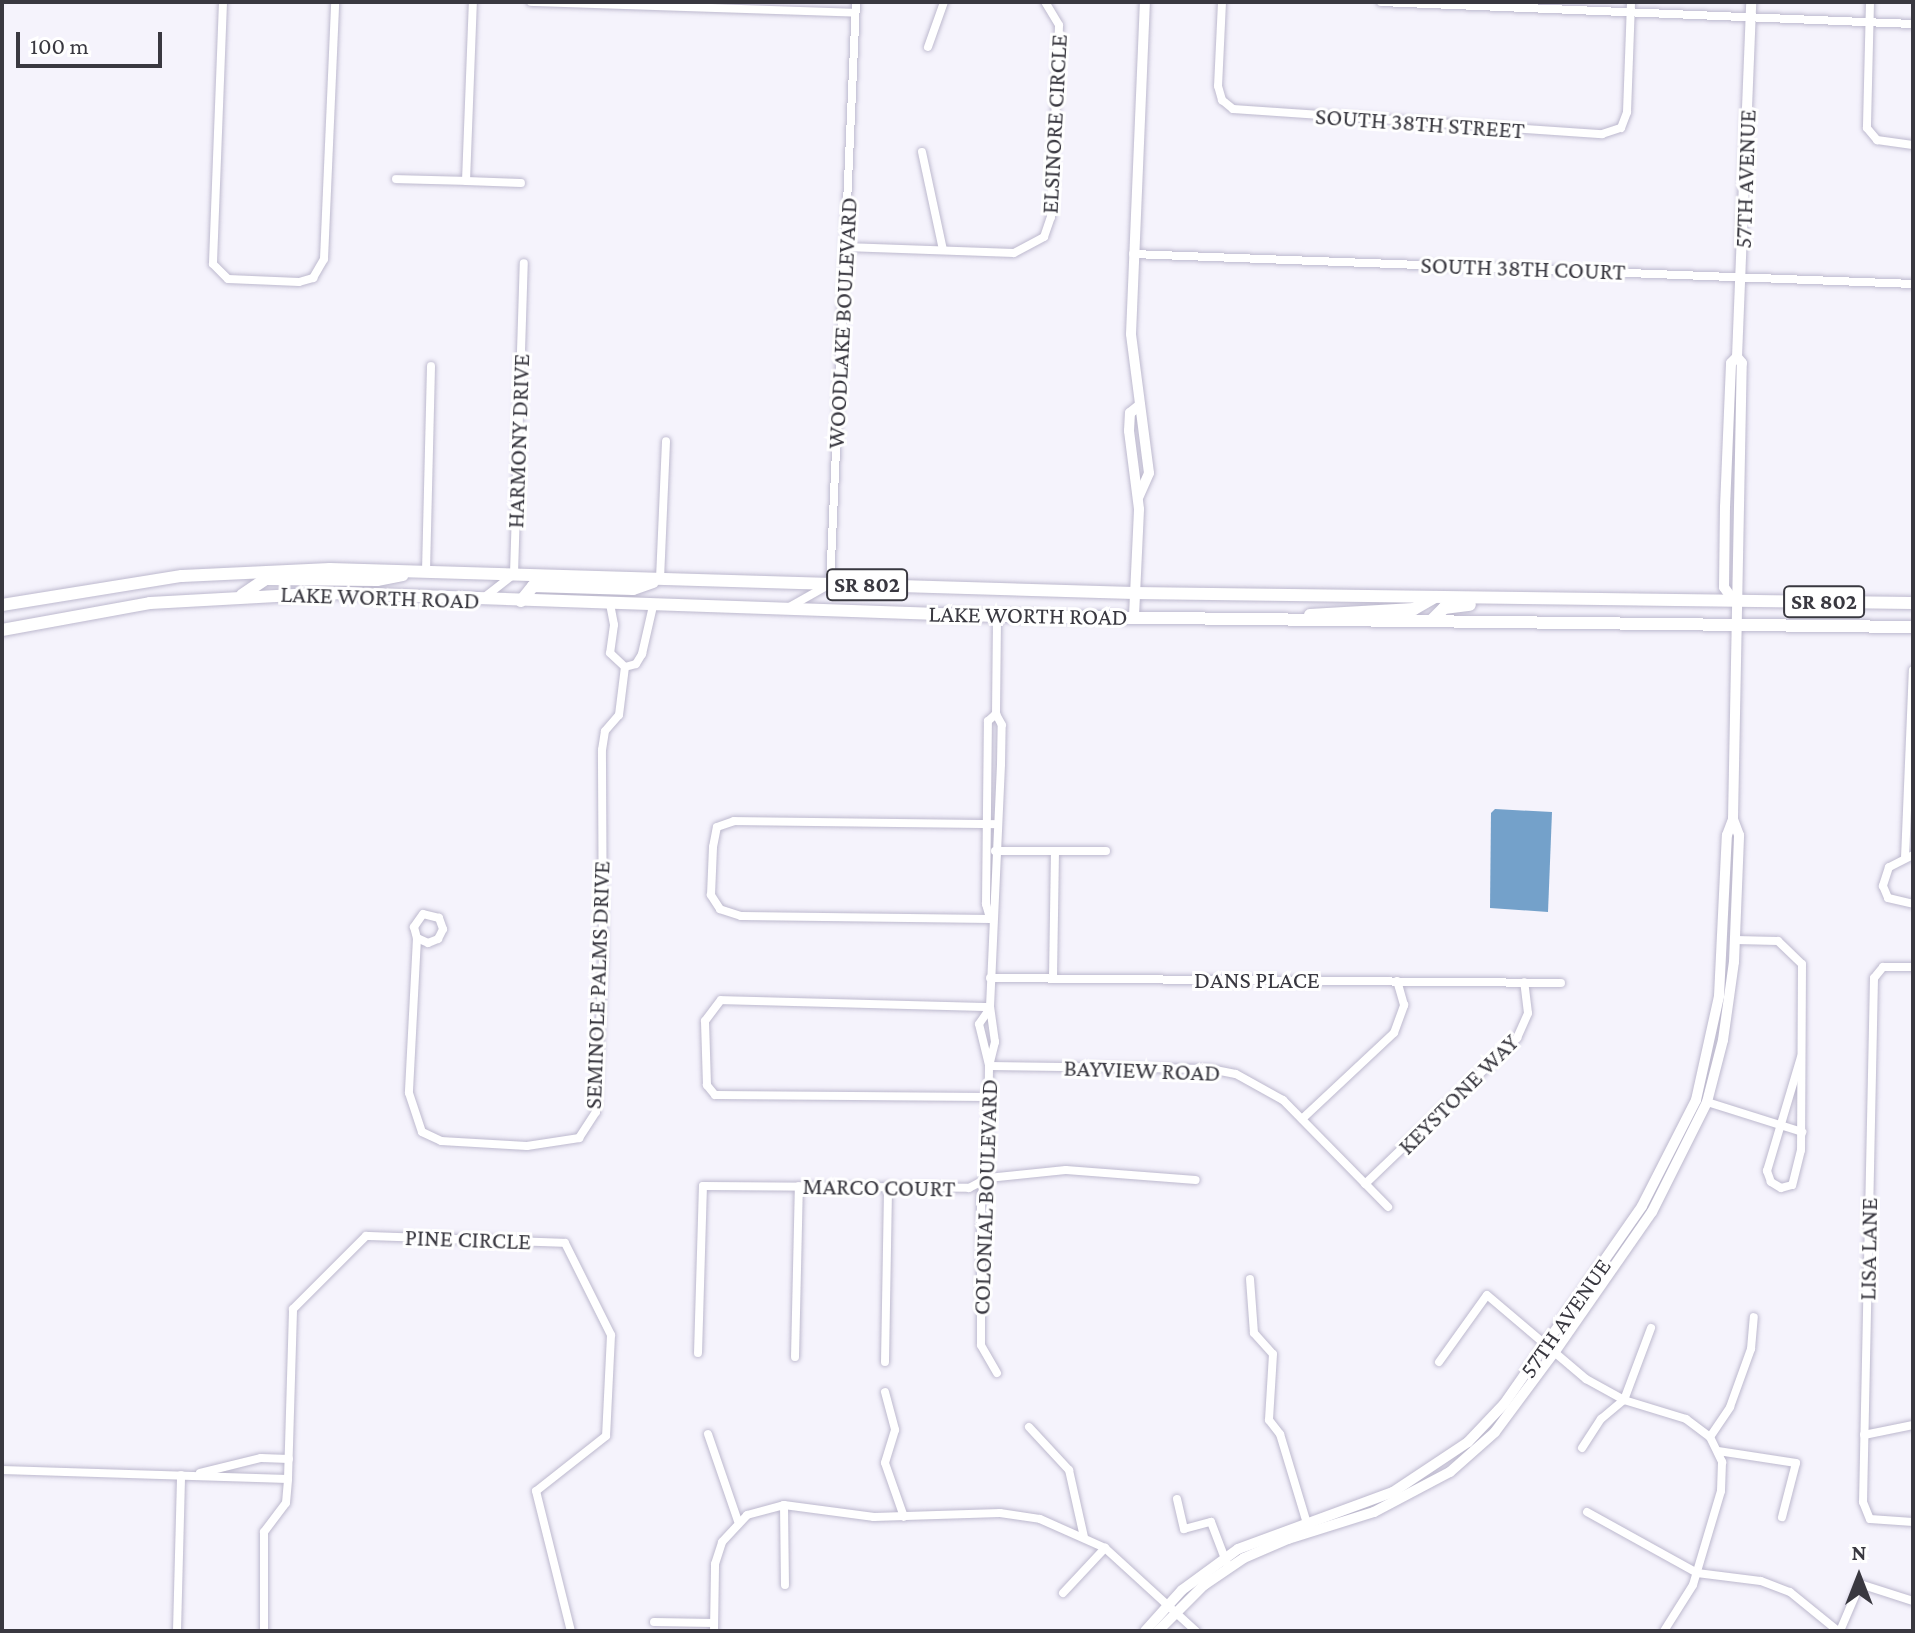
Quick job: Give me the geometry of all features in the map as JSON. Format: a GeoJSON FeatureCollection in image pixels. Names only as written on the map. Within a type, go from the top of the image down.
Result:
{"type":"FeatureCollection","features":[{"type":"Feature","properties":{"kind":"main road","name":"LAKE WORTH ROAD"},"geometry":{"type":"LineString","coordinates":[[2,605],[135,582],[265,569],[426,571],[1134,593],[1913,603]]}},
{"type":"Feature","properties":{"kind":"main road"},"geometry":{"type":"LineString","coordinates":[[242,595],[266,579],[377,580],[426,571]]}},
{"type":"Feature","properties":{"kind":"main road"},"geometry":{"type":"LineString","coordinates":[[521,601],[533,586],[633,589],[660,579]]}},
{"type":"Feature","properties":{"kind":"main road","name":"LAKE WORTH ROAD"},"geometry":{"type":"LineString","coordinates":[[2,630],[150,603],[242,595],[997,616],[1913,627]]}},
{"type":"Feature","properties":{"kind":"main road"},"geometry":{"type":"LineString","coordinates":[[1299,618],[1326,610],[1414,609],[1435,597]]}},
{"type":"Feature","properties":{"kind":"main road"},"geometry":{"type":"LineString","coordinates":[[1432,620],[1456,605],[1527,606],[1548,598]]}},
{"type":"Feature","properties":{"kind":"street"},"geometry":{"type":"LineString","coordinates":[[223,2],[212,257],[216,271],[235,280],[299,282],[313,278],[322,266],[335,2]]}},
{"type":"Feature","properties":{"kind":"street"},"geometry":{"type":"LineString","coordinates":[[466,181],[473,2]]}},
{"type":"Feature","properties":{"kind":"street"},"geometry":{"type":"LineString","coordinates":[[531,2],[855,13]]}},
{"type":"Feature","properties":{"kind":"street","name":"WOODLAKE BOULEVARD"},"geometry":{"type":"LineString","coordinates":[[830,584],[856,2]]}},
{"type":"Feature","properties":{"kind":"street"},"geometry":{"type":"LineString","coordinates":[[928,47],[944,2]]}},
{"type":"Feature","properties":{"kind":"street","name":"ELSINORE CIRCLE"},"geometry":{"type":"LineString","coordinates":[[845,247],[1021,252],[1047,231],[1059,25],[1045,2]]}},
{"type":"Feature","properties":{"kind":"street"},"geometry":{"type":"LineString","coordinates":[[1134,616],[1138,498],[1149,473],[1131,334],[1145,2]]}},
{"type":"Feature","properties":{"kind":"street","name":"SOUTH 38TH STREET"},"geometry":{"type":"LineString","coordinates":[[1222,2],[1222,100],[1241,111],[1602,134],[1621,128],[1627,112],[1630,13]]}},
{"type":"Feature","properties":{"kind":"street"},"geometry":{"type":"LineString","coordinates":[[1381,2],[1913,24]]}},
{"type":"Feature","properties":{"kind":"street"},"geometry":{"type":"LineString","coordinates":[[1630,13],[1631,2]]}},
{"type":"Feature","properties":{"kind":"street","name":"57TH AVENUE"},"geometry":{"type":"LineString","coordinates":[[1145,1631],[1227,1563],[1308,1527],[1374,1512],[1450,1472],[1495,1432],[1642,1206],[1696,1100],[1719,996],[1727,835],[1733,819],[1736,625],[1734,601],[1724,585],[1731,363],[1737,357],[1751,2]]}},
{"type":"Feature","properties":{"kind":"street"},"geometry":{"type":"LineString","coordinates":[[1870,2],[1869,133],[1888,144],[1913,145]]}},
{"type":"Feature","properties":{"kind":"street"},"geometry":{"type":"LineString","coordinates":[[922,152],[943,250]]}},
{"type":"Feature","properties":{"kind":"street"},"geometry":{"type":"LineString","coordinates":[[396,179],[521,183]]}},
{"type":"Feature","properties":{"kind":"street","name":"SOUTH 38TH COURT"},"geometry":{"type":"LineString","coordinates":[[1133,254],[1913,284]]}},
{"type":"Feature","properties":{"kind":"street","name":"HARMONY DRIVE"},"geometry":{"type":"LineString","coordinates":[[514,574],[524,263]]}},
{"type":"Feature","properties":{"kind":"street"},"geometry":{"type":"LineString","coordinates":[[426,571],[431,366]]}},
{"type":"Feature","properties":{"kind":"street"},"geometry":{"type":"LineString","coordinates":[[1138,498],[1132,485],[1129,431],[1130,413],[1140,405]]}},
{"type":"Feature","properties":{"kind":"street"},"geometry":{"type":"LineString","coordinates":[[660,579],[666,441]]}},
{"type":"Feature","properties":{"kind":"street"},"geometry":{"type":"LineString","coordinates":[[478,600],[514,574]]}},
{"type":"Feature","properties":{"kind":"street"},"geometry":{"type":"LineString","coordinates":[[777,610],[807,601],[830,584]]}},
{"type":"Feature","properties":{"kind":"street","name":"SEMINOLE PALMS DRIVE"},"geometry":{"type":"LineString","coordinates":[[610,604],[614,625],[610,653],[625,667]]}},
{"type":"Feature","properties":{"kind":"street","name":"SEMINOLE PALMS DRIVE"},"geometry":{"type":"LineString","coordinates":[[625,667],[636,664],[642,654],[653,606]]}},
{"type":"Feature","properties":{"kind":"street"},"geometry":{"type":"LineString","coordinates":[[992,851],[998,824],[1002,725],[996,714],[997,616]]}},
{"type":"Feature","properties":{"kind":"street","name":"SEMINOLE PALMS DRIVE"},"geometry":{"type":"LineString","coordinates":[[417,938],[409,1093],[422,1132],[441,1141],[527,1146],[579,1138],[596,1112],[603,956],[602,750],[605,731],[619,715],[625,667]]}},
{"type":"Feature","properties":{"kind":"street"},"geometry":{"type":"LineString","coordinates":[[1913,670],[1909,856],[1889,867],[1883,886],[1894,902],[1913,904]]}},
{"type":"Feature","properties":{"kind":"street"},"geometry":{"type":"LineString","coordinates":[[992,851],[987,826],[988,721],[996,714]]}},
{"type":"Feature","properties":{"kind":"street","name":"57TH AVENUE"},"geometry":{"type":"LineString","coordinates":[[1552,1346],[1652,1212],[1707,1102],[1723,1040],[1735,940],[1739,835],[1733,819]]}},
{"type":"Feature","properties":{"kind":"street"},"geometry":{"type":"LineString","coordinates":[[991,919],[727,911],[711,895],[717,827],[734,821],[998,824]]}},
{"type":"Feature","properties":{"kind":"street"},"geometry":{"type":"LineString","coordinates":[[992,851],[1106,851]]}},
{"type":"Feature","properties":{"kind":"street","name":"COLONIAL BOULEVARD"},"geometry":{"type":"LineString","coordinates":[[992,851],[997,893],[991,919],[990,1007],[979,1024],[989,1066],[988,1178],[981,1195],[981,1345],[997,1373]]}},
{"type":"Feature","properties":{"kind":"street"},"geometry":{"type":"LineString","coordinates":[[1053,978],[1055,851]]}},
{"type":"Feature","properties":{"kind":"street"},"geometry":{"type":"LineString","coordinates":[[1735,940],[1778,941],[1797,953],[1806,986],[1799,1172],[1792,1185],[1781,1188],[1771,1182],[1767,1171],[1801,1057]]}},
{"type":"Feature","properties":{"kind":"street","name":"LISA LANE"},"geometry":{"type":"LineString","coordinates":[[1913,967],[1883,967],[1874,978],[1864,1435],[1866,1514],[1878,1521],[1913,1522]]}},
{"type":"Feature","properties":{"kind":"street","name":"DANS PLACE"},"geometry":{"type":"LineString","coordinates":[[990,978],[1524,982]]}},
{"type":"Feature","properties":{"kind":"street"},"geometry":{"type":"LineString","coordinates":[[1302,1119],[1394,1033],[1404,1005],[1397,981]]}},
{"type":"Feature","properties":{"kind":"street"},"geometry":{"type":"LineString","coordinates":[[1524,982],[1561,983]]}},
{"type":"Feature","properties":{"kind":"street","name":"KEYSTONE WAY"},"geometry":{"type":"LineString","coordinates":[[1365,1184],[1517,1038],[1528,1013],[1524,982]]}},
{"type":"Feature","properties":{"kind":"street"},"geometry":{"type":"LineString","coordinates":[[989,1097],[715,1095],[707,1085],[705,1021],[721,1000],[990,1007]]}},
{"type":"Feature","properties":{"kind":"street","name":"BAYVIEW ROAD"},"geometry":{"type":"LineString","coordinates":[[989,1066],[1216,1070],[1272,1092],[1388,1207]]}},
{"type":"Feature","properties":{"kind":"street"},"geometry":{"type":"LineString","coordinates":[[1707,1102],[1802,1132]]}},
{"type":"Feature","properties":{"kind":"street","name":"MARCO COURT"},"geometry":{"type":"LineString","coordinates":[[698,1353],[703,1186],[969,1188],[988,1178],[1066,1170],[1196,1180]]}},
{"type":"Feature","properties":{"kind":"street"},"geometry":{"type":"LineString","coordinates":[[795,1357],[799,1186]]}},
{"type":"Feature","properties":{"kind":"street"},"geometry":{"type":"LineString","coordinates":[[885,1362],[888,1186]]}},
{"type":"Feature","properties":{"kind":"street","name":"PINE CIRCLE"},"geometry":{"type":"LineString","coordinates":[[264,1631],[264,1532],[286,1503],[293,1309],[366,1236],[565,1243],[611,1335],[606,1436],[536,1491],[571,1631]]}},
{"type":"Feature","properties":{"kind":"street"},"geometry":{"type":"LineString","coordinates":[[1250,1279],[1254,1333],[1273,1354],[1269,1420],[1280,1434],[1308,1527]]}},
{"type":"Feature","properties":{"kind":"street"},"geometry":{"type":"LineString","coordinates":[[1439,1362],[1487,1295],[1552,1346],[1574,1371],[1624,1400],[1686,1419],[1710,1437],[1718,1451],[1722,1484],[1697,1573],[1664,1631]]}},
{"type":"Feature","properties":{"kind":"street"},"geometry":{"type":"LineString","coordinates":[[1710,1437],[1730,1407],[1751,1349],[1754,1317]]}},
{"type":"Feature","properties":{"kind":"street"},"geometry":{"type":"LineString","coordinates":[[1582,1448],[1601,1419],[1624,1400],[1651,1328]]}},
{"type":"Feature","properties":{"kind":"street"},"geometry":{"type":"LineString","coordinates":[[885,1392],[895,1430],[885,1463],[904,1517]]}},
{"type":"Feature","properties":{"kind":"street"},"geometry":{"type":"LineString","coordinates":[[1864,1435],[1913,1425]]}},
{"type":"Feature","properties":{"kind":"street"},"geometry":{"type":"LineString","coordinates":[[1029,1427],[1069,1470],[1084,1537]]}},
{"type":"Feature","properties":{"kind":"street"},"geometry":{"type":"LineString","coordinates":[[708,1434],[738,1521]]}},
{"type":"Feature","properties":{"kind":"street"},"geometry":{"type":"LineString","coordinates":[[1718,1451],[1796,1463],[1782,1517]]}},
{"type":"Feature","properties":{"kind":"street"},"geometry":{"type":"LineString","coordinates":[[192,1475],[261,1458],[289,1459]]}},
{"type":"Feature","properties":{"kind":"street"},"geometry":{"type":"LineString","coordinates":[[3,1470],[288,1479]]}},
{"type":"Feature","properties":{"kind":"street"},"geometry":{"type":"LineString","coordinates":[[177,1631],[181,1475]]}},
{"type":"Feature","properties":{"kind":"street"},"geometry":{"type":"LineString","coordinates":[[1177,1499],[1184,1529],[1211,1522],[1227,1563]]}},
{"type":"Feature","properties":{"kind":"street"},"geometry":{"type":"LineString","coordinates":[[784,1505],[785,1585]]}},
{"type":"Feature","properties":{"kind":"street"},"geometry":{"type":"LineString","coordinates":[[654,1622],[714,1627],[717,1557],[738,1521],[761,1508],[784,1505],[904,1517],[1016,1514],[1084,1537],[1105,1548],[1196,1631]]}},
{"type":"Feature","properties":{"kind":"street"},"geometry":{"type":"LineString","coordinates":[[1587,1512],[1697,1573],[1776,1585],[1804,1601],[1839,1631],[1860,1584],[1913,1601]]}},
{"type":"Feature","properties":{"kind":"street"},"geometry":{"type":"LineString","coordinates":[[1063,1593],[1105,1548]]}},
{"type":"Feature","properties":{"kind":"street","name":"57TH AVENUE"},"geometry":{"type":"LineString","coordinates":[[1158,1631],[1172,1606]]}},
{"type":"Feature","properties":{"kind":"water"},"geometry":{"type":"Polygon","coordinates":[[[1495,809],[1552,812],[1548,912],[1490,908],[1491,813],[1495,809]]]}}]}
